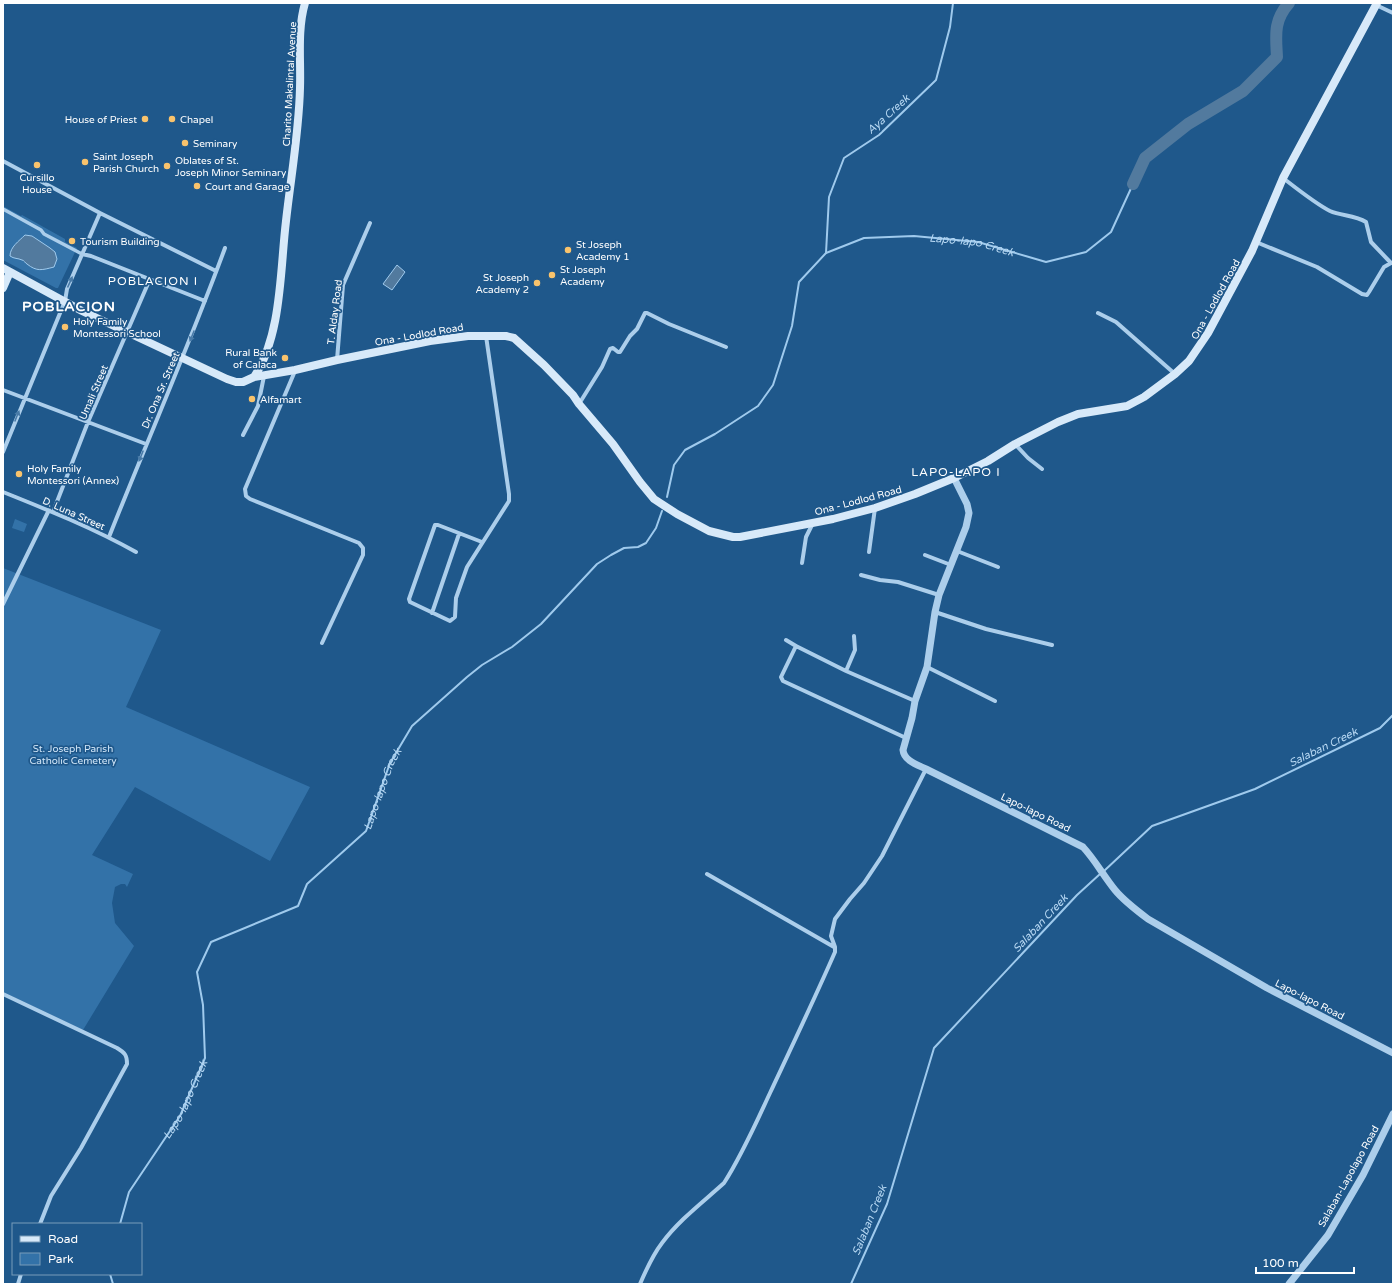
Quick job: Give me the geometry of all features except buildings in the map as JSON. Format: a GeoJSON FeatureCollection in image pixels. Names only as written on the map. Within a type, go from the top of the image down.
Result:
{"type":"FeatureCollection","features":[{"type":"Feature","properties":{"kind":"main road","name":"Charito Makalintal Avenue"},"geometry":{"type":"LineString","coordinates":[[254,377],[266,354],[278,300],[282,252],[297,133],[300,87],[300,35],[302,13],[306,3]]}},
{"type":"Feature","properties":{"kind":"main road","name":"Ona - Lodlod Road"},"geometry":{"type":"LineString","coordinates":[[6,270],[82,311],[236,382],[243,382],[254,377],[295,370],[430,341],[468,336],[506,336],[514,338],[574,395],[579,404],[613,444],[654,499],[677,514],[709,531],[733,537],[740,537],[833,519],[875,508],[954,478],[988,461],[1015,444],[1058,422],[1078,414],[1126,406],[1144,397],[1175,374],[1189,361],[1202,343],[1256,242],[1283,178],[1377,4]]}},
{"type":"Feature","properties":{"kind":"main road"},"geometry":{"type":"LineString","coordinates":[[3,288],[6,270]]}},
{"type":"Feature","properties":{"kind":"street"},"geometry":{"type":"LineString","coordinates":[[1377,4],[1393,13]]}},
{"type":"Feature","properties":{"kind":"street"},"geometry":{"type":"LineString","coordinates":[[3,161],[100,213],[216,271]]}},
{"type":"Feature","properties":{"kind":"street"},"geometry":{"type":"LineString","coordinates":[[1256,242],[1317,267],[1362,294],[1367,295],[1384,267],[1392,263],[1371,242],[1366,222],[1360,218],[1338,214],[1328,210],[1283,178]]}},
{"type":"Feature","properties":{"kind":"street"},"geometry":{"type":"LineString","coordinates":[[3,209],[41,230],[44,234],[82,254],[91,256],[206,301]]}},
{"type":"Feature","properties":{"kind":"street"},"geometry":{"type":"LineString","coordinates":[[3,452],[65,301],[67,289],[100,213]]}},
{"type":"Feature","properties":{"kind":"street","name":"T. Alday Road"},"geometry":{"type":"LineString","coordinates":[[337,360],[343,285],[370,223]]}},
{"type":"Feature","properties":{"kind":"street","name":"Dr. Ona Sr. Street"},"geometry":{"type":"LineString","coordinates":[[109,537],[206,301],[224,248]]}},
{"type":"Feature","properties":{"kind":"street","name":"Umali Street"},"geometry":{"type":"LineString","coordinates":[[3,604],[51,511],[150,279]]}},
{"type":"Feature","properties":{"kind":"street"},"geometry":{"type":"LineString","coordinates":[[579,404],[602,367],[610,349],[613,348],[620,352],[630,336],[637,329],[645,313],[726,347]]}},
{"type":"Feature","properties":{"kind":"street"},"geometry":{"type":"LineString","coordinates":[[1098,313],[1116,322],[1175,374]]}},
{"type":"Feature","properties":{"kind":"street"},"geometry":{"type":"LineString","coordinates":[[482,542],[438,525],[433,527],[409,599],[413,604],[450,621],[455,617],[456,598],[467,567],[509,501],[486,336]]}},
{"type":"Feature","properties":{"kind":"street"},"geometry":{"type":"LineString","coordinates":[[295,370],[245,489],[246,496],[250,499],[359,543],[363,548],[363,555],[322,643]]}},
{"type":"Feature","properties":{"kind":"street"},"geometry":{"type":"LineString","coordinates":[[243,435],[258,406],[264,376]]}},
{"type":"Feature","properties":{"kind":"street"},"geometry":{"type":"LineString","coordinates":[[3,390],[146,444]]}},
{"type":"Feature","properties":{"kind":"street"},"geometry":{"type":"LineString","coordinates":[[1015,444],[1028,458],[1042,469]]}},
{"type":"Feature","properties":{"kind":"street","name":"Lapo-lapo Road"},"geometry":{"type":"LineString","coordinates":[[954,478],[969,513],[966,527],[939,595],[927,667],[915,701],[903,754],[911,761],[926,769],[1072,840],[1083,847],[1093,857],[1115,890],[1130,905],[1148,919],[1266,988],[1393,1053]]}},
{"type":"Feature","properties":{"kind":"street","name":"D. Luna Street"},"geometry":{"type":"LineString","coordinates":[[3,492],[51,511],[109,537],[136,552]]}},
{"type":"Feature","properties":{"kind":"street"},"geometry":{"type":"LineString","coordinates":[[869,552],[875,508]]}},
{"type":"Feature","properties":{"kind":"street"},"geometry":{"type":"LineString","coordinates":[[802,563],[806,537],[813,522]]}},
{"type":"Feature","properties":{"kind":"street"},"geometry":{"type":"LineString","coordinates":[[432,613],[459,534]]}},
{"type":"Feature","properties":{"kind":"street"},"geometry":{"type":"LineString","coordinates":[[957,551],[998,567]]}},
{"type":"Feature","properties":{"kind":"street"},"geometry":{"type":"LineString","coordinates":[[925,555],[951,565]]}},
{"type":"Feature","properties":{"kind":"street"},"geometry":{"type":"LineString","coordinates":[[861,575],[880,580],[898,582],[939,595]]}},
{"type":"Feature","properties":{"kind":"street"},"geometry":{"type":"LineString","coordinates":[[935,612],[986,629],[1052,644]]}},
{"type":"Feature","properties":{"kind":"street"},"geometry":{"type":"LineString","coordinates":[[846,671],[855,650],[854,636]]}},
{"type":"Feature","properties":{"kind":"street"},"geometry":{"type":"LineString","coordinates":[[786,640],[846,671],[915,701]]}},
{"type":"Feature","properties":{"kind":"street"},"geometry":{"type":"LineString","coordinates":[[796,646],[781,677],[783,681],[906,738]]}},
{"type":"Feature","properties":{"kind":"street"},"geometry":{"type":"LineString","coordinates":[[927,667],[995,700]]}},
{"type":"Feature","properties":{"kind":"street"},"geometry":{"type":"LineString","coordinates":[[640,1284],[646,1268],[662,1243],[724,1183],[729,1176],[749,1138],[835,952],[835,947],[831,936],[835,919],[864,883],[882,856],[926,769]]}},
{"type":"Feature","properties":{"kind":"street"},"geometry":{"type":"LineString","coordinates":[[708,874],[835,947]]}},
{"type":"Feature","properties":{"kind":"street"},"geometry":{"type":"LineString","coordinates":[[3,994],[117,1048],[125,1053],[127,1057],[127,1064],[51,1196],[40,1223]]}},
{"type":"Feature","properties":{"kind":"street","name":"Salaban-Lapolapo Road"},"geometry":{"type":"LineString","coordinates":[[1289,1284],[1328,1235],[1363,1175],[1393,1114]]}},
{"type":"Feature","properties":{"kind":"green space"},"geometry":{"type":"Polygon","coordinates":[[[3,206],[65,239],[65,242],[77,248],[58,288],[3,260],[3,206]]]}},
{"type":"Feature","properties":{"kind":"green space"},"geometry":{"type":"Polygon","coordinates":[[[15,519],[27,524],[24,532],[12,528],[15,519]]]}},
{"type":"Feature","properties":{"kind":"green space","name":"St. Joseph Parish Catholic Cemetery"},"geometry":{"type":"Polygon","coordinates":[[[3,568],[161,630],[126,707],[310,787],[270,861],[135,787],[92,855],[133,874],[127,887],[125,884],[121,884],[115,887],[112,903],[115,923],[134,946],[83,1030],[3,992],[3,568]]]}},
{"type":"Feature","properties":{"kind":"shaded area"},"geometry":{"type":"Polygon","coordinates":[[[25,235],[32,236],[55,252],[57,259],[54,267],[37,269],[26,264],[23,260],[10,256],[13,247],[25,235]]]}},
{"type":"Feature","properties":{"kind":"shaded area"},"geometry":{"type":"Polygon","coordinates":[[[397,265],[405,272],[392,290],[383,284],[397,265]]]}},
{"type":"Feature","properties":{"kind":"waterway","name":"Aya Creek"},"geometry":{"type":"LineString","coordinates":[[826,253],[829,197],[844,158],[879,135],[936,80],[950,27],[953,3]]}},
{"type":"Feature","properties":{"kind":"waterway","name":"Lapo-lapo Creek"},"geometry":{"type":"LineString","coordinates":[[1133,184],[1145,158],[1188,124],[1243,91],[1277,57],[1276,35],[1278,22],[1280,16],[1289,3]]}},
{"type":"Feature","properties":{"kind":"waterway","name":"Lapo-lapo Creek"},"geometry":{"type":"LineString","coordinates":[[667,497],[674,465],[685,450],[715,434],[758,406],[773,385],[792,326],[799,282],[826,253],[864,238],[914,236],[978,242],[1046,262],[1086,252],[1111,232],[1133,184]]}},
{"type":"Feature","properties":{"kind":"waterway","name":"Lapo-lapo Creek"},"geometry":{"type":"LineString","coordinates":[[120,1223],[129,1192],[180,1116],[205,1058],[203,1005],[197,972],[211,942],[298,906],[307,884],[366,831],[390,763],[412,726],[482,665],[512,647],[541,624],[597,564],[624,548],[638,547],[646,543],[656,528],[662,511]]}},
{"type":"Feature","properties":{"kind":"waterway","name":"Salaban Creek"},"geometry":{"type":"LineString","coordinates":[[1104,871],[1152,826],[1255,789],[1380,728],[1393,715]]}},
{"type":"Feature","properties":{"kind":"waterway","name":"Salaban Creek"},"geometry":{"type":"LineString","coordinates":[[851,1284],[887,1204],[934,1048],[1077,895],[1100,874]]}},
{"type":"Feature","properties":{"kind":"waterway","name":"Lapo-lapo Creek"},"geometry":{"type":"LineString","coordinates":[[110,1275],[113,1284]]}},
{"type":"Feature","properties":{"kind":"place","name":"House of Priest"},"geometry":{"type":"Point","coordinates":[145,119]}},
{"type":"Feature","properties":{"kind":"place","name":"Chapel"},"geometry":{"type":"Point","coordinates":[172,119]}},
{"type":"Feature","properties":{"kind":"place","name":"Seminary"},"geometry":{"type":"Point","coordinates":[185,143]}},
{"type":"Feature","properties":{"kind":"place","name":"Saint Joseph Parish Church"},"geometry":{"type":"Point","coordinates":[85,162]}},
{"type":"Feature","properties":{"kind":"place","name":"Cursillo House"},"geometry":{"type":"Point","coordinates":[37,165]}},
{"type":"Feature","properties":{"kind":"place","name":"Oblates of St. Joseph Minor Seminary"},"geometry":{"type":"Point","coordinates":[167,166]}},
{"type":"Feature","properties":{"kind":"place","name":"Court and Garage"},"geometry":{"type":"Point","coordinates":[197,186]}},
{"type":"Feature","properties":{"kind":"place","name":"Tourism Building"},"geometry":{"type":"Point","coordinates":[72,241]}},
{"type":"Feature","properties":{"kind":"place","name":"St Joseph Academy 1"},"geometry":{"type":"Point","coordinates":[568,250]}},
{"type":"Feature","properties":{"kind":"place","name":"St Joseph Academy"},"geometry":{"type":"Point","coordinates":[552,275]}},
{"type":"Feature","properties":{"kind":"place","name":"St Joseph Academy 2"},"geometry":{"type":"Point","coordinates":[537,283]}},
{"type":"Feature","properties":{"kind":"place","name":"Holy Family Montessori School"},"geometry":{"type":"Point","coordinates":[65,327]}},
{"type":"Feature","properties":{"kind":"place","name":"Rural Bank of Calaca"},"geometry":{"type":"Point","coordinates":[285,358]}},
{"type":"Feature","properties":{"kind":"place","name":"Alfamart"},"geometry":{"type":"Point","coordinates":[252,399]}},
{"type":"Feature","properties":{"kind":"place","name":"Holy Family Montessori (Annex)"},"geometry":{"type":"Point","coordinates":[19,474]}},
{"type":"Feature","properties":{"kind":"district","name":"POBLACION I"},"geometry":{"type":"Point","coordinates":[153,281]}},
{"type":"Feature","properties":{"kind":"district","name":"POBLACION"},"geometry":{"type":"Point","coordinates":[69,306]}},
{"type":"Feature","properties":{"kind":"district","name":"LAPO-LAPO I"},"geometry":{"type":"Point","coordinates":[956,472]}}]}
